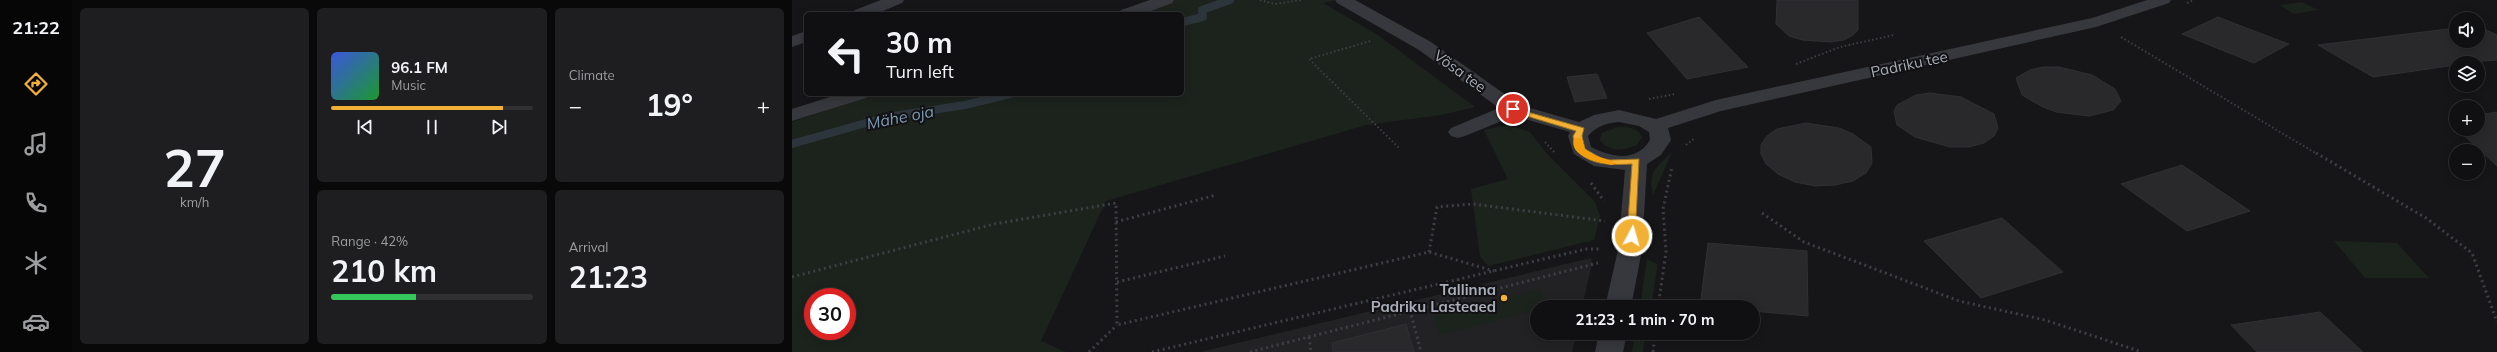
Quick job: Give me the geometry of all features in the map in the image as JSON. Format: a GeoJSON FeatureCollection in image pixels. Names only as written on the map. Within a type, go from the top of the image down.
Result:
{"type":"FeatureCollection","features":[{"type":"Feature","properties":{"kind":"street"},"geometry":{"type":"LineString","coordinates":[[866,12],[896,0]]}},
{"type":"Feature","properties":{"kind":"street"},"geometry":{"type":"LineString","coordinates":[[1133,12],[1166,0]]}},
{"type":"Feature","properties":{"kind":"street","name":"Võsa tee"},"geometry":{"type":"LineString","coordinates":[[1343,0],[1401,31],[1425,46],[1513,109],[1581,130]]}},
{"type":"Feature","properties":{"kind":"street","name":"Padriku tee"},"geometry":{"type":"LineString","coordinates":[[1655,126],[1716,106],[2096,22],[2163,0]]}},
{"type":"Feature","properties":{"kind":"street"},"geometry":{"type":"LineString","coordinates":[[792,42],[804,37]]}},
{"type":"Feature","properties":{"kind":"street"},"geometry":{"type":"LineString","coordinates":[[792,115],[852,96]]}},
{"type":"Feature","properties":{"kind":"street"},"geometry":{"type":"LineString","coordinates":[[1458,132],[1513,109]]}},
{"type":"Feature","properties":{"kind":"street"},"geometry":{"type":"LineString","coordinates":[[1619,116],[1640,118],[1655,126],[1660,133],[1662,141],[1658,149],[1649,156],[1636,161],[1610,162],[1588,156],[1581,150],[1578,143],[1578,136],[1581,130],[1597,120],[1619,116]]}},
{"type":"Feature","properties":{"kind":"street"},"geometry":{"type":"LineString","coordinates":[[1619,300],[1630,250],[1636,161]]}},
{"type":"Feature","properties":{"kind":"street"},"geometry":{"type":"LineString","coordinates":[[1609,352],[1612,340]]}},
{"type":"Feature","properties":{"kind":"path"},"geometry":{"type":"LineString","coordinates":[[1260,0],[1275,4],[1300,0]]}},
{"type":"Feature","properties":{"kind":"path"},"geometry":{"type":"LineString","coordinates":[[2096,22],[2426,218],[2472,253],[2497,322]]}},
{"type":"Feature","properties":{"kind":"path"},"geometry":{"type":"LineString","coordinates":[[1399,148],[1310,59],[1401,31]]}},
{"type":"Feature","properties":{"kind":"path"},"geometry":{"type":"LineString","coordinates":[[1680,150],[1697,136]]}},
{"type":"Feature","properties":{"kind":"path"},"geometry":{"type":"LineString","coordinates":[[1659,300],[1666,252],[1663,210],[1673,164]]}},
{"type":"Feature","properties":{"kind":"path"},"geometry":{"type":"LineString","coordinates":[[1116,222],[1216,195]]}},
{"type":"Feature","properties":{"kind":"path"},"geometry":{"type":"LineString","coordinates":[[792,277],[862,256],[994,224],[1116,203],[1117,325]]}},
{"type":"Feature","properties":{"kind":"path"},"geometry":{"type":"LineString","coordinates":[[1429,252],[1437,207],[1473,204],[1605,221]]}},
{"type":"Feature","properties":{"kind":"path"},"geometry":{"type":"LineString","coordinates":[[1762,213],[1804,242],[1959,301],[2045,320],[2142,352]]}},
{"type":"Feature","properties":{"kind":"path"},"geometry":{"type":"LineString","coordinates":[[1152,352],[1586,249],[1666,252]]}},
{"type":"Feature","properties":{"kind":"path"},"geometry":{"type":"LineString","coordinates":[[1089,352],[1117,325],[1429,252],[1494,271]]}},
{"type":"Feature","properties":{"kind":"path"},"geometry":{"type":"LineString","coordinates":[[1116,282],[1225,256]]}},
{"type":"Feature","properties":{"kind":"path"},"geometry":{"type":"LineString","coordinates":[[1250,352],[1461,297],[1603,263]]}},
{"type":"Feature","properties":{"kind":"path"},"geometry":{"type":"LineString","coordinates":[[1458,279],[1461,297]]}},
{"type":"Feature","properties":{"kind":"path"},"geometry":{"type":"LineString","coordinates":[[1410,310],[1421,352]]}},
{"type":"Feature","properties":{"kind":"path"},"geometry":{"type":"LineString","coordinates":[[1309,336],[1311,352]]}},
{"type":"Feature","properties":{"kind":"path"},"geometry":{"type":"LineString","coordinates":[[1653,352],[1654,340]]}},
{"type":"Feature","properties":{"kind":"shaded area"},"geometry":{"type":"Polygon","coordinates":[[[1153,0],[1336,0],[1323,3],[1378,35],[1475,107],[1441,115],[1366,125],[1106,201],[1041,341],[1066,352],[792,352],[792,122],[869,96],[1184,96],[1184,12],[1117,12],[1153,0]]]}},
{"type":"Feature","properties":{"kind":"shaded area"},"geometry":{"type":"Polygon","coordinates":[[[2302,2],[2318,10],[2294,14],[2280,5],[2302,2]]]}},
{"type":"Feature","properties":{"kind":"shaded area"},"geometry":{"type":"Polygon","coordinates":[[[1508,125],[1530,132],[1548,155],[1595,202],[1600,216],[1594,240],[1488,266],[1480,256],[1471,189],[1508,179],[1484,130],[1508,125]]]}},
{"type":"Feature","properties":{"kind":"shaded area"},"geometry":{"type":"Polygon","coordinates":[[[1618,127],[1635,129],[1638,131],[1642,137],[1638,144],[1618,150],[1608,147],[1600,140],[1602,133],[1618,127]]]}},
{"type":"Feature","properties":{"kind":"shaded area"},"geometry":{"type":"Polygon","coordinates":[[[1672,152],[1653,195],[1651,181],[1652,175],[1657,167],[1672,152]]]}},
{"type":"Feature","properties":{"kind":"shaded area"},"geometry":{"type":"Polygon","coordinates":[[[2334,241],[2397,243],[2429,278],[2365,278],[2334,241]]]}},
{"type":"Feature","properties":{"kind":"shaded area","name":"Tallinna Padriku Lasteaed"},"geometry":{"type":"Polygon","coordinates":[[[1591,258],[1592,264],[1584,300],[1530,300],[1530,340],[1575,340],[1572,352],[1200,352],[1591,258]]]}},
{"type":"Feature","properties":{"kind":"shaded area"},"geometry":{"type":"Polygon","coordinates":[[[1647,259],[1657,264],[1657,269],[1652,300],[1641,300],[1647,259]]]}},
{"type":"Feature","properties":{"kind":"shaded area"},"geometry":{"type":"Polygon","coordinates":[[[1540,289],[1544,300],[1530,300],[1530,312],[1440,335],[1434,317],[1540,289]]]}},
{"type":"Feature","properties":{"kind":"shaded area"},"geometry":{"type":"Polygon","coordinates":[[[1634,340],[1645,340],[1643,352],[1632,352],[1634,340]]]}},
{"type":"Feature","properties":{"kind":"building"},"geometry":{"type":"Polygon","coordinates":[[[1777,0],[1858,0],[1858,30],[1844,40],[1831,42],[1802,40],[1789,36],[1776,24],[1777,0]]]}},
{"type":"Feature","properties":{"kind":"building"},"geometry":{"type":"Polygon","coordinates":[[[1699,17],[1748,67],[1687,79],[1647,33],[1699,17]]]}},
{"type":"Feature","properties":{"kind":"building"},"geometry":{"type":"Polygon","coordinates":[[[2218,17],[2289,44],[2254,63],[2182,34],[2218,17]]]}},
{"type":"Feature","properties":{"kind":"building"},"geometry":{"type":"Polygon","coordinates":[[[2449,29],[2449,48],[2485,48],[2485,29],[2497,35],[2497,60],[2485,61],[2485,56],[2449,56],[2449,66],[2373,77],[2318,45],[2449,29]]]}},
{"type":"Feature","properties":{"kind":"building"},"geometry":{"type":"Polygon","coordinates":[[[2043,67],[2059,67],[2092,75],[2115,89],[2121,101],[2113,110],[2089,116],[2056,112],[2041,106],[2022,95],[2016,78],[2030,70],[2043,67]]]}},
{"type":"Feature","properties":{"kind":"building"},"geometry":{"type":"Polygon","coordinates":[[[1597,74],[1607,98],[1575,102],[1567,77],[1597,74]]]}},
{"type":"Feature","properties":{"kind":"building"},"geometry":{"type":"Polygon","coordinates":[[[1930,93],[1961,97],[1994,114],[1998,128],[1994,136],[1984,143],[1969,147],[1950,147],[1915,137],[1897,125],[1894,112],[1897,105],[1916,95],[1930,93]]]}},
{"type":"Feature","properties":{"kind":"building"},"geometry":{"type":"Polygon","coordinates":[[[2497,112],[2497,166],[2485,155],[2485,144],[2473,144],[2465,136],[2485,136],[2485,114],[2497,112]]]}},
{"type":"Feature","properties":{"kind":"building"},"geometry":{"type":"Polygon","coordinates":[[[1806,123],[1839,128],[1853,134],[1871,147],[1872,163],[1866,173],[1853,181],[1835,185],[1815,186],[1795,182],[1778,174],[1766,164],[1761,154],[1761,145],[1767,136],[1777,129],[1806,123]]]}},
{"type":"Feature","properties":{"kind":"building"},"geometry":{"type":"Polygon","coordinates":[[[2182,165],[2250,211],[2187,231],[2121,184],[2182,165]]]}},
{"type":"Feature","properties":{"kind":"building"},"geometry":{"type":"Polygon","coordinates":[[[2002,218],[2063,272],[1981,298],[1924,241],[2002,218]]]}},
{"type":"Feature","properties":{"kind":"building"},"geometry":{"type":"Polygon","coordinates":[[[1708,243],[1807,251],[1808,316],[1760,312],[1760,300],[1701,300],[1708,243]]]}},
{"type":"Feature","properties":{"kind":"building"},"geometry":{"type":"Polygon","coordinates":[[[2320,312],[2363,352],[2257,352],[2231,325],[2320,312]]]}},
{"type":"Feature","properties":{"kind":"building"},"geometry":{"type":"Polygon","coordinates":[[[1406,324],[1414,352],[1333,352],[1332,343],[1406,324]]]}},
{"type":"Feature","properties":{"kind":"waterway","name":"Mähe oja"},"geometry":{"type":"LineString","coordinates":[[1184,22],[1203,17],[1202,10],[1230,0]]}},
{"type":"Feature","properties":{"kind":"waterway","name":"Mähe oja"},"geometry":{"type":"LineString","coordinates":[[792,144],[887,117],[965,105],[1002,96]]}},
{"type":"Feature","properties":{"kind":"slow traffic"},"geometry":{"type":"LineString","coordinates":[[1578,139],[1581,150],[1588,156],[1612,163]]}},
{"type":"Feature","properties":{"kind":"place","name":"Tallinna Padriku Lasteaed"},"geometry":{"type":"Point","coordinates":[1504,298]}},
{"type":"Feature","properties":{"kind":"route"},"geometry":{"type":"LineString","coordinates":[[1513,109],[1581,130],[1578,136],[1578,143],[1581,150],[1588,156],[1598,160],[1610,162],[1623,163],[1636,161],[1635,210],[1632,236]]}}]}
